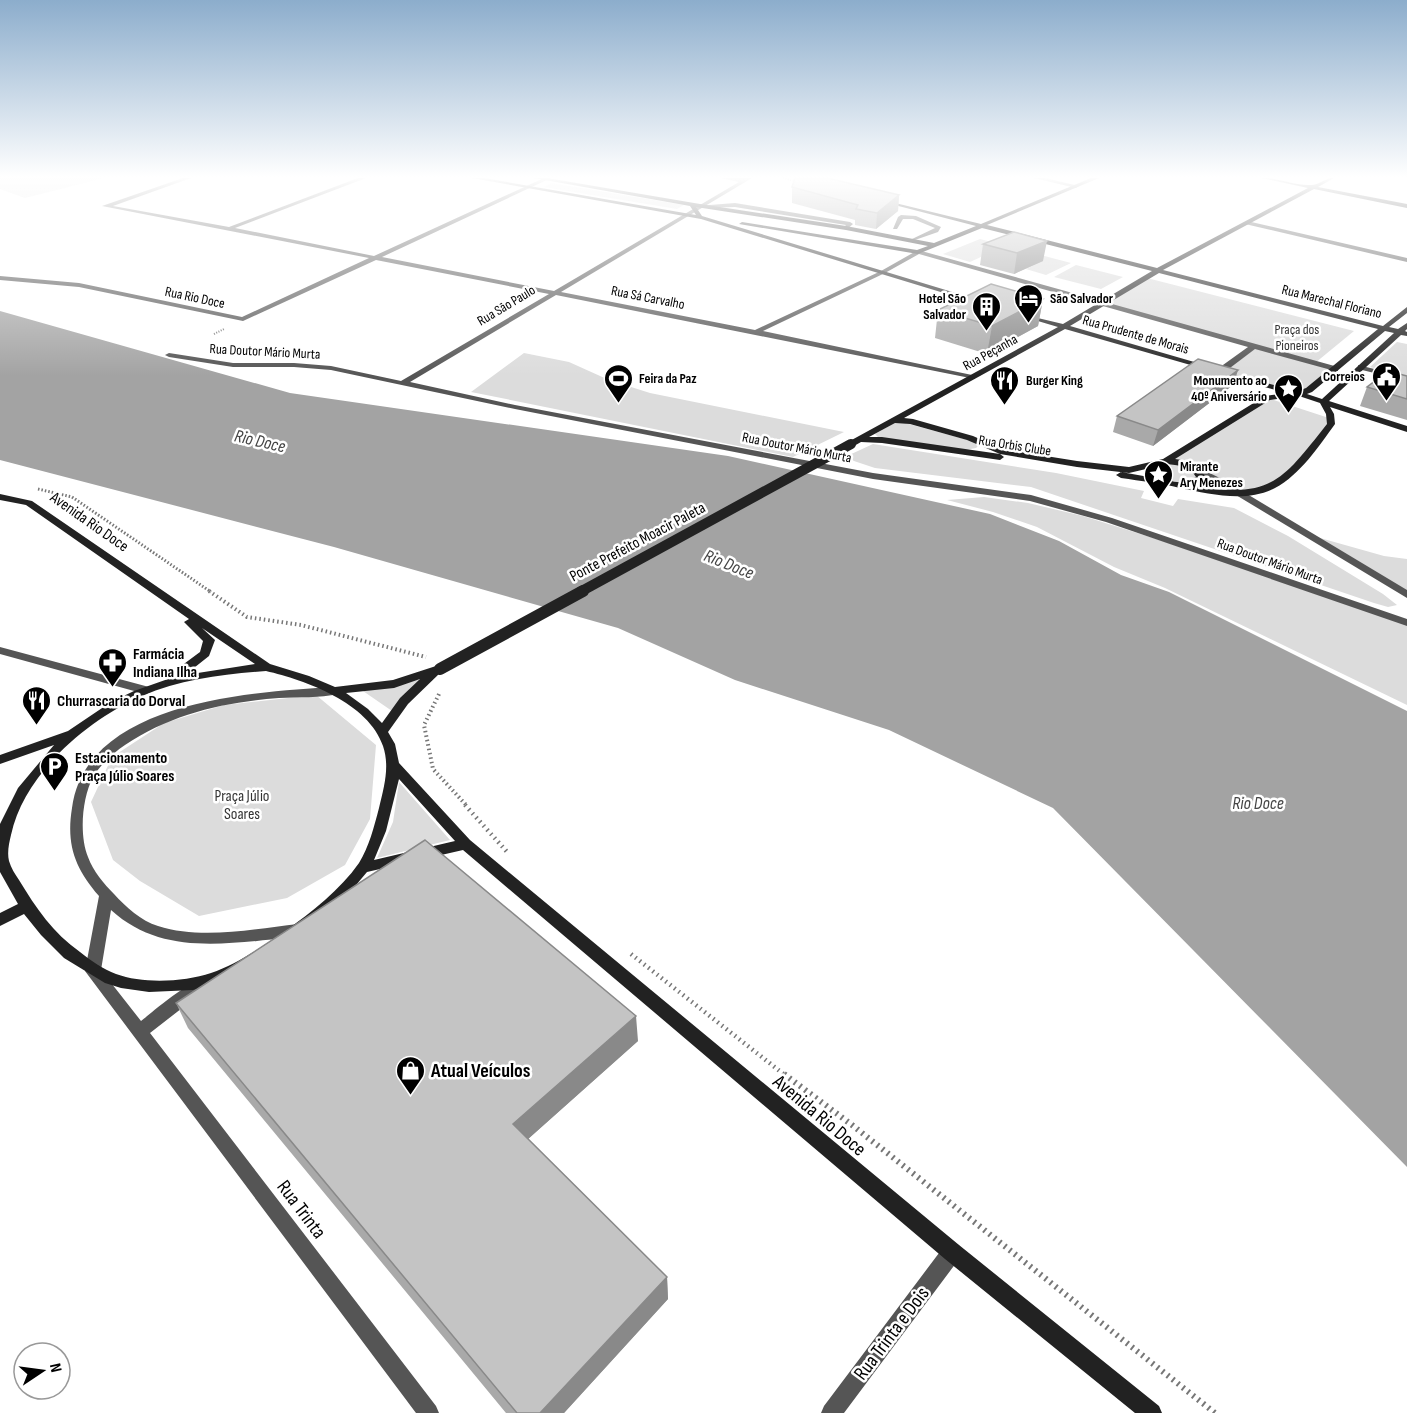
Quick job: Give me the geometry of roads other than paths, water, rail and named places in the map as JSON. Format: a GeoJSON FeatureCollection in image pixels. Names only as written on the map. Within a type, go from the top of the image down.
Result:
{"type":"FeatureCollection","features":[{"type":"Feature","properties":{"kind":"street","name":"Rua Sá Carvalho"},"geometry":{"type":"LineString","coordinates":[[309,244],[758,331],[972,377]]}},
{"type":"Feature","properties":{"kind":"street"},"geometry":{"type":"LineString","coordinates":[[374,258],[405,244]]}},
{"type":"Feature","properties":{"kind":"street","name":"Rua São Paulo"},"geometry":{"type":"LineString","coordinates":[[401,384],[636,244]]}},
{"type":"Feature","properties":{"kind":"street"},"geometry":{"type":"LineString","coordinates":[[787,244],[984,303]]}},
{"type":"Feature","properties":{"kind":"street"},"geometry":{"type":"LineString","coordinates":[[796,244],[807,250]]}},
{"type":"Feature","properties":{"kind":"street"},"geometry":{"type":"LineString","coordinates":[[869,244],[918,252],[1335,369]]}},
{"type":"Feature","properties":{"kind":"street"},"geometry":{"type":"LineString","coordinates":[[929,244],[933,245]]}},
{"type":"Feature","properties":{"kind":"street","name":"Rua Marechal Floriano"},"geometry":{"type":"LineString","coordinates":[[1045,244],[1407,337]]}},
{"type":"Feature","properties":{"kind":"street","name":"Rua Peçanha"},"geometry":{"type":"LineString","coordinates":[[854,442],[908,418],[972,377],[1208,244]]}},
{"type":"Feature","properties":{"kind":"street"},"geometry":{"type":"LineString","coordinates":[[1338,244],[1407,260]]}},
{"type":"Feature","properties":{"kind":"street"},"geometry":{"type":"LineString","coordinates":[[758,331],[883,272],[933,245]]}},
{"type":"Feature","properties":{"kind":"street","name":"Rua Rio Doce"},"geometry":{"type":"LineString","coordinates":[[0,278],[79,285],[243,319],[374,258]]}},
{"type":"Feature","properties":{"kind":"street"},"geometry":{"type":"LineString","coordinates":[[1166,461],[1268,398],[1299,394],[1309,390],[1407,309]]}},
{"type":"Feature","properties":{"kind":"street","name":"Rua Prudente de Morais"},"geometry":{"type":"LineString","coordinates":[[1018,313],[1299,394],[1407,429]]}},
{"type":"Feature","properties":{"kind":"street"},"geometry":{"type":"LineString","coordinates":[[1264,509],[1255,495],[1274,486],[1299,465],[1331,424],[1330,414],[1323,402],[1407,325]]}},
{"type":"Feature","properties":{"kind":"street"},"geometry":{"type":"LineString","coordinates":[[1219,372],[1254,346]]}},
{"type":"Feature","properties":{"kind":"street","name":"Rua Doutor Mário Murta"},"geometry":{"type":"LineString","coordinates":[[169,355],[233,364],[312,366],[873,476],[1030,498],[1068,507],[1407,623]]}},
{"type":"Feature","properties":{"kind":"street"},"geometry":{"type":"LineString","coordinates":[[1361,367],[1407,379]]}},
{"type":"Feature","properties":{"kind":"street","name":"Rua Orbis Clube"},"geometry":{"type":"LineString","coordinates":[[908,418],[970,438],[1000,451],[1077,464],[1129,470],[1166,461]]}},
{"type":"Feature","properties":{"kind":"street"},"geometry":{"type":"LineString","coordinates":[[873,433],[874,437],[882,440]]}},
{"type":"Feature","properties":{"kind":"street"},"geometry":{"type":"LineString","coordinates":[[966,451],[979,447],[976,441],[970,438]]}},
{"type":"Feature","properties":{"kind":"street","name":"Rua Orbis Clube"},"geometry":{"type":"LineString","coordinates":[[854,442],[882,440],[966,451],[1229,495],[1259,492]]}},
{"type":"Feature","properties":{"kind":"street","name":"Ponte Prefeito Moacir Paleta"},"geometry":{"type":"LineString","coordinates":[[334,692],[394,684],[443,667],[854,442]]}},
{"type":"Feature","properties":{"kind":"street"},"geometry":{"type":"LineString","coordinates":[[1152,464],[1149,468],[1153,476],[1171,484],[1198,482],[1201,478],[1197,470],[1183,463],[1166,461]]}},
{"type":"Feature","properties":{"kind":"street","name":"Rua Doutor Mário Murta"},"geometry":{"type":"LineString","coordinates":[[1197,470],[1407,594]]}},
{"type":"Feature","properties":{"kind":"street","name":"Avenida Rio Doce"},"geometry":{"type":"LineString","coordinates":[[0,497],[29,503],[266,668]]}},
{"type":"Feature","properties":{"kind":"street","name":"Avenida Rio Doce"},"geometry":{"type":"LineString","coordinates":[[153,589],[209,640],[205,654],[170,681]]}},
{"type":"Feature","properties":{"kind":"street"},"geometry":{"type":"LineString","coordinates":[[0,650],[145,690]]}},
{"type":"Feature","properties":{"kind":"street","name":"Ponte Prefeito Moacir Paleta"},"geometry":{"type":"LineString","coordinates":[[383,730],[404,701],[443,667]]}},
{"type":"Feature","properties":{"kind":"street"},"geometry":{"type":"LineString","coordinates":[[139,1032],[180,1000],[298,930],[331,903],[363,868],[382,823],[393,764],[383,730],[368,716],[334,692],[294,673],[266,668],[233,669],[170,681],[112,706],[74,732],[56,749],[20,794],[0,831],[1,859],[26,906],[69,952],[93,971],[119,982],[148,986],[175,985],[216,978]]}},
{"type":"Feature","properties":{"kind":"street"},"geometry":{"type":"LineString","coordinates":[[298,930],[233,938],[157,932],[131,920],[106,896],[80,857],[76,827],[86,779],[103,757],[120,742],[175,713],[211,703],[266,695],[334,692]]}},
{"type":"Feature","properties":{"kind":"street"},"geometry":{"type":"LineString","coordinates":[[0,760],[74,732]]}},
{"type":"Feature","properties":{"kind":"street","name":"Avenida Rio Doce"},"geometry":{"type":"LineString","coordinates":[[393,764],[465,844],[952,1252],[1152,1413]]}},
{"type":"Feature","properties":{"kind":"street"},"geometry":{"type":"LineString","coordinates":[[363,868],[465,844]]}},
{"type":"Feature","properties":{"kind":"street"},"geometry":{"type":"LineString","coordinates":[[93,971],[106,896]]}},
{"type":"Feature","properties":{"kind":"street"},"geometry":{"type":"LineString","coordinates":[[0,920],[26,906]]}},
{"type":"Feature","properties":{"kind":"street","name":"Rua Trinta"},"geometry":{"type":"LineString","coordinates":[[93,971],[429,1413]]}},
{"type":"Feature","properties":{"kind":"street","name":"Rua Trinta e Dois"},"geometry":{"type":"LineString","coordinates":[[831,1413],[952,1252]]}},
{"type":"Feature","properties":{"kind":"water","name":"Rio Doce"},"geometry":{"type":"Polygon","coordinates":[[[0,311],[290,393],[728,456],[990,514],[1059,541],[1121,575],[1169,592],[1407,711],[1407,1167],[1053,808],[889,730],[735,680],[618,628],[334,547],[0,460],[0,311]]]}},
{"type":"Feature","properties":{"kind":"place","name":"São Salvador"},"geometry":{"type":"Point","coordinates":[1029,324]}},
{"type":"Feature","properties":{"kind":"place","name":"Hotel São Salvador"},"geometry":{"type":"Point","coordinates":[987,332]}},
{"type":"Feature","properties":{"kind":"place","name":"Correios"},"geometry":{"type":"Point","coordinates":[1386,402]}},
{"type":"Feature","properties":{"kind":"place","name":"Feira da Paz"},"geometry":{"type":"Point","coordinates":[618,404]}},
{"type":"Feature","properties":{"kind":"place","name":"Burger King"},"geometry":{"type":"Point","coordinates":[1005,406]}},
{"type":"Feature","properties":{"kind":"place","name":"Monumento ao 40º Aniversário"},"geometry":{"type":"Point","coordinates":[1288,414]}},
{"type":"Feature","properties":{"kind":"place","name":"Mirante Ary Menezes"},"geometry":{"type":"Point","coordinates":[1159,500]}},
{"type":"Feature","properties":{"kind":"place","name":"Farmácia Indiana Ilha"},"geometry":{"type":"Point","coordinates":[112,688]}},
{"type":"Feature","properties":{"kind":"place","name":"Churrascaria do Dorval"},"geometry":{"type":"Point","coordinates":[36,726]}},
{"type":"Feature","properties":{"kind":"place","name":"Estacionamento Praça Júlio Soares"},"geometry":{"type":"Point","coordinates":[54,792]}},
{"type":"Feature","properties":{"kind":"place","name":"Atual Veículos"},"geometry":{"type":"Point","coordinates":[410,1096]}},
{"type":"Feature","properties":{"kind":"park label","name":"Praça dos Pioneiros"},"geometry":{"type":"Point","coordinates":[1297,338]}},
{"type":"Feature","properties":{"kind":"park label","name":"Praça Júlio Soares"},"geometry":{"type":"Point","coordinates":[242,804]}}]}
